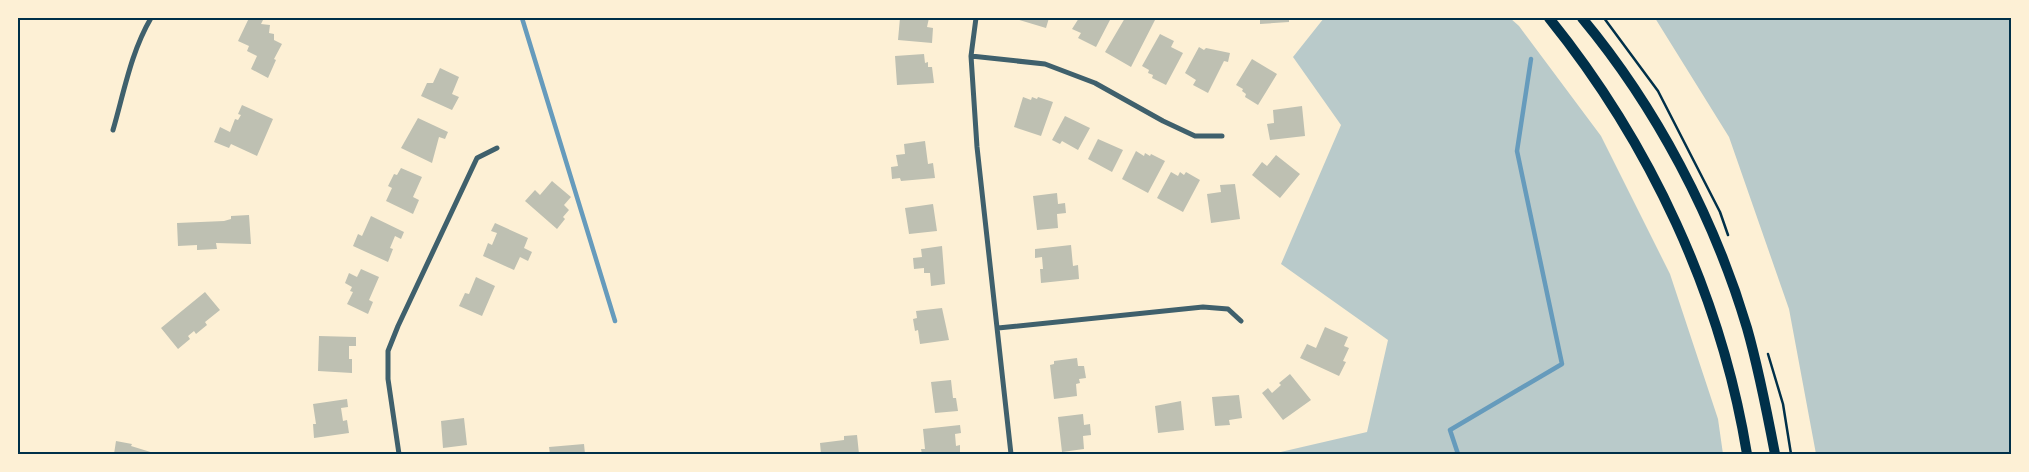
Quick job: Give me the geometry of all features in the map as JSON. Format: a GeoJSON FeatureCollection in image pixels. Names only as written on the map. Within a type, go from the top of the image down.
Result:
{"type":"FeatureCollection","features":[{"type":"Feature","properties":{"kind":"main road"},"geometry":{"type":"LineString","coordinates":[[1549,18],[1568,41],[1644,157],[1691,255],[1726,360],[1741,416],[1747,454]]}},
{"type":"Feature","properties":{"kind":"main road"},"geometry":{"type":"LineString","coordinates":[[1582,18],[1615,60],[1665,138],[1690,185],[1732,282],[1747,329],[1766,403],[1775,454]]}},
{"type":"Feature","properties":{"kind":"street"},"geometry":{"type":"LineString","coordinates":[[113,130],[142,33],[151,18]]}},
{"type":"Feature","properties":{"kind":"street"},"geometry":{"type":"LineString","coordinates":[[976,18],[971,56],[977,148],[1012,454]]}},
{"type":"Feature","properties":{"kind":"street"},"geometry":{"type":"LineString","coordinates":[[971,56],[1045,64],[1095,83],[1163,121],[1195,136],[1222,136]]}},
{"type":"Feature","properties":{"kind":"street"},"geometry":{"type":"LineString","coordinates":[[399,454],[388,379],[388,351],[477,158],[497,148]]}},
{"type":"Feature","properties":{"kind":"street"},"geometry":{"type":"LineString","coordinates":[[998,328],[1203,307],[1228,309],[1241,321]]}},
{"type":"Feature","properties":{"kind":"shaded area"},"geometry":{"type":"Polygon","coordinates":[[[1324,18],[1510,18],[1519,26],[1601,136],[1670,274],[1718,419],[1723,454],[1272,454],[1367,432],[1388,340],[1281,264],[1341,125],[1293,57],[1324,18]]]}},
{"type":"Feature","properties":{"kind":"shaded area"},"geometry":{"type":"Polygon","coordinates":[[[1655,18],[2011,18],[2011,454],[1816,454],[1789,309],[1729,137],[1655,18]]]}},
{"type":"Feature","properties":{"kind":"building"},"geometry":{"type":"Polygon","coordinates":[[[249,18],[258,18],[263,20],[261,24],[270,25],[269,33],[274,34],[274,40],[282,44],[274,59],[276,60],[268,78],[251,69],[257,56],[247,51],[249,46],[238,41],[249,18]]]}},
{"type":"Feature","properties":{"kind":"building"},"geometry":{"type":"Polygon","coordinates":[[[900,18],[929,18],[927,27],[933,28],[932,43],[898,40],[900,18]]]}},
{"type":"Feature","properties":{"kind":"building"},"geometry":{"type":"Polygon","coordinates":[[[1013,18],[1049,18],[1046,28],[1013,18]]]}},
{"type":"Feature","properties":{"kind":"building"},"geometry":{"type":"Polygon","coordinates":[[[1079,18],[1111,18],[1096,47],[1078,38],[1081,33],[1072,29],[1079,18]]]}},
{"type":"Feature","properties":{"kind":"building"},"geometry":{"type":"Polygon","coordinates":[[[1125,18],[1151,18],[1155,20],[1131,67],[1105,52],[1125,18]]]}},
{"type":"Feature","properties":{"kind":"building"},"geometry":{"type":"Polygon","coordinates":[[[1260,18],[1289,18],[1289,22],[1260,24],[1260,18]]]}},
{"type":"Feature","properties":{"kind":"building"},"geometry":{"type":"Polygon","coordinates":[[[1160,34],[1174,41],[1171,47],[1183,53],[1166,85],[1152,78],[1153,75],[1148,73],[1149,70],[1142,66],[1160,34]]]}},
{"type":"Feature","properties":{"kind":"building"},"geometry":{"type":"Polygon","coordinates":[[[1199,47],[1204,50],[1206,48],[1230,53],[1228,62],[1224,61],[1208,93],[1193,85],[1196,80],[1185,73],[1199,47]]]}},
{"type":"Feature","properties":{"kind":"building"},"geometry":{"type":"Polygon","coordinates":[[[924,54],[925,63],[928,62],[928,67],[932,67],[934,83],[897,85],[895,56],[924,54]]]}},
{"type":"Feature","properties":{"kind":"building"},"geometry":{"type":"Polygon","coordinates":[[[1252,59],[1277,74],[1258,105],[1245,97],[1246,94],[1242,91],[1243,89],[1236,85],[1252,59]]]}},
{"type":"Feature","properties":{"kind":"building"},"geometry":{"type":"Polygon","coordinates":[[[440,68],[459,77],[452,94],[459,97],[452,110],[421,96],[427,83],[433,83],[440,68]]]}},
{"type":"Feature","properties":{"kind":"building"},"geometry":{"type":"Polygon","coordinates":[[[1023,97],[1031,100],[1032,97],[1037,99],[1038,97],[1053,102],[1041,136],[1014,127],[1023,97]]]}},
{"type":"Feature","properties":{"kind":"building"},"geometry":{"type":"Polygon","coordinates":[[[242,105],[273,119],[257,156],[231,144],[229,148],[214,142],[220,127],[230,132],[235,119],[238,120],[241,115],[238,114],[242,105]]]}},
{"type":"Feature","properties":{"kind":"building"},"geometry":{"type":"Polygon","coordinates":[[[1302,106],[1305,136],[1270,140],[1267,124],[1274,123],[1273,110],[1302,106]]]}},
{"type":"Feature","properties":{"kind":"building"},"geometry":{"type":"Polygon","coordinates":[[[1065,116],[1090,128],[1078,150],[1062,141],[1060,144],[1052,140],[1065,116]]]}},
{"type":"Feature","properties":{"kind":"building"},"geometry":{"type":"Polygon","coordinates":[[[418,118],[448,132],[445,139],[439,137],[432,163],[401,148],[418,118]]]}},
{"type":"Feature","properties":{"kind":"building"},"geometry":{"type":"Polygon","coordinates":[[[1098,139],[1123,150],[1112,172],[1088,159],[1098,139]]]}},
{"type":"Feature","properties":{"kind":"building"},"geometry":{"type":"Polygon","coordinates":[[[925,141],[928,164],[933,163],[935,178],[901,181],[900,178],[892,179],[891,167],[898,166],[896,155],[905,154],[904,144],[925,141]]]}},
{"type":"Feature","properties":{"kind":"building"},"geometry":{"type":"Polygon","coordinates":[[[1136,151],[1144,156],[1145,153],[1150,156],[1151,154],[1165,161],[1148,193],[1122,179],[1136,151]]]}},
{"type":"Feature","properties":{"kind":"building"},"geometry":{"type":"Polygon","coordinates":[[[1276,155],[1300,174],[1280,198],[1252,175],[1262,162],[1267,166],[1276,155]]]}},
{"type":"Feature","properties":{"kind":"building"},"geometry":{"type":"Polygon","coordinates":[[[401,168],[422,177],[413,197],[419,200],[413,214],[386,201],[392,188],[388,186],[394,174],[397,175],[401,168]]]}},
{"type":"Feature","properties":{"kind":"building"},"geometry":{"type":"Polygon","coordinates":[[[1171,172],[1178,176],[1180,172],[1184,175],[1186,172],[1200,180],[1183,212],[1157,198],[1171,172]]]}},
{"type":"Feature","properties":{"kind":"building"},"geometry":{"type":"Polygon","coordinates":[[[552,181],[571,197],[564,205],[569,210],[557,229],[525,201],[535,190],[540,195],[552,181]]]}},
{"type":"Feature","properties":{"kind":"building"},"geometry":{"type":"Polygon","coordinates":[[[1235,184],[1240,219],[1211,223],[1207,194],[1221,192],[1220,185],[1235,184]]]}},
{"type":"Feature","properties":{"kind":"building"},"geometry":{"type":"Polygon","coordinates":[[[1057,193],[1058,204],[1065,203],[1066,213],[1057,214],[1058,228],[1037,230],[1033,196],[1057,193]]]}},
{"type":"Feature","properties":{"kind":"building"},"geometry":{"type":"Polygon","coordinates":[[[933,204],[937,231],[909,234],[905,208],[933,204]]]}},
{"type":"Feature","properties":{"kind":"building"},"geometry":{"type":"Polygon","coordinates":[[[249,215],[251,244],[216,243],[217,249],[197,250],[197,245],[178,246],[177,223],[224,221],[231,219],[231,216],[249,215]]]}},
{"type":"Feature","properties":{"kind":"building"},"geometry":{"type":"Polygon","coordinates":[[[371,216],[404,232],[401,239],[395,236],[390,248],[393,249],[388,262],[353,246],[358,234],[362,236],[371,216]]]}},
{"type":"Feature","properties":{"kind":"building"},"geometry":{"type":"Polygon","coordinates":[[[495,223],[528,238],[524,248],[532,252],[528,261],[520,257],[514,270],[483,256],[488,243],[492,245],[497,233],[491,231],[495,223]]]}},
{"type":"Feature","properties":{"kind":"building"},"geometry":{"type":"Polygon","coordinates":[[[1071,245],[1073,266],[1078,265],[1079,279],[1041,283],[1040,269],[1043,269],[1042,257],[1035,258],[1035,249],[1071,245]]]}},
{"type":"Feature","properties":{"kind":"building"},"geometry":{"type":"Polygon","coordinates":[[[942,246],[945,284],[931,286],[930,273],[924,273],[924,268],[914,269],[913,258],[922,257],[921,249],[942,246]]]}},
{"type":"Feature","properties":{"kind":"building"},"geometry":{"type":"Polygon","coordinates":[[[361,269],[379,277],[369,300],[373,302],[368,314],[347,304],[353,292],[350,291],[352,287],[345,283],[349,273],[357,277],[361,269]]]}},
{"type":"Feature","properties":{"kind":"building"},"geometry":{"type":"Polygon","coordinates":[[[476,277],[495,286],[482,316],[459,306],[465,293],[469,294],[476,277]]]}},
{"type":"Feature","properties":{"kind":"building"},"geometry":{"type":"Polygon","coordinates":[[[205,292],[220,310],[205,322],[207,325],[196,334],[194,331],[188,336],[190,339],[178,349],[161,328],[205,292]]]}},
{"type":"Feature","properties":{"kind":"building"},"geometry":{"type":"Polygon","coordinates":[[[942,308],[949,340],[920,344],[918,330],[915,331],[913,319],[917,318],[916,311],[942,308]]]}},
{"type":"Feature","properties":{"kind":"building"},"geometry":{"type":"Polygon","coordinates":[[[1325,327],[1348,337],[1344,346],[1349,348],[1343,361],[1346,362],[1339,376],[1300,358],[1307,344],[1316,348],[1325,327]]]}},
{"type":"Feature","properties":{"kind":"building"},"geometry":{"type":"Polygon","coordinates":[[[319,336],[356,337],[356,346],[349,346],[349,359],[352,359],[352,373],[318,371],[319,336]]]}},
{"type":"Feature","properties":{"kind":"building"},"geometry":{"type":"Polygon","coordinates":[[[1077,358],[1078,366],[1084,366],[1086,378],[1079,379],[1080,383],[1076,384],[1077,396],[1054,399],[1050,365],[1054,364],[1054,361],[1077,358]]]}},
{"type":"Feature","properties":{"kind":"building"},"geometry":{"type":"Polygon","coordinates":[[[1290,374],[1311,400],[1283,420],[1262,393],[1268,388],[1272,393],[1281,385],[1279,383],[1290,374]]]}},
{"type":"Feature","properties":{"kind":"building"},"geometry":{"type":"Polygon","coordinates":[[[951,380],[953,398],[956,398],[958,411],[935,413],[931,382],[951,380]]]}},
{"type":"Feature","properties":{"kind":"building"},"geometry":{"type":"Polygon","coordinates":[[[1239,395],[1242,418],[1229,420],[1230,425],[1215,426],[1212,397],[1239,395]]]}},
{"type":"Feature","properties":{"kind":"building"},"geometry":{"type":"Polygon","coordinates":[[[347,399],[348,407],[341,408],[343,421],[347,420],[349,433],[314,438],[313,424],[316,424],[313,404],[347,399]]]}},
{"type":"Feature","properties":{"kind":"building"},"geometry":{"type":"Polygon","coordinates":[[[1181,401],[1184,430],[1158,433],[1155,406],[1181,401]]]}},
{"type":"Feature","properties":{"kind":"building"},"geometry":{"type":"Polygon","coordinates":[[[1083,414],[1084,425],[1090,424],[1091,435],[1083,436],[1084,449],[1062,452],[1058,417],[1083,414]]]}},
{"type":"Feature","properties":{"kind":"building"},"geometry":{"type":"Polygon","coordinates":[[[464,418],[467,445],[443,448],[441,421],[464,418]]]}},
{"type":"Feature","properties":{"kind":"building"},"geometry":{"type":"Polygon","coordinates":[[[960,425],[961,433],[955,434],[956,446],[960,445],[960,454],[922,454],[921,449],[925,449],[923,429],[960,425]]]}},
{"type":"Feature","properties":{"kind":"building"},"geometry":{"type":"Polygon","coordinates":[[[857,435],[859,454],[821,454],[820,443],[844,440],[844,436],[857,435]]]}},
{"type":"Feature","properties":{"kind":"building"},"geometry":{"type":"Polygon","coordinates":[[[116,441],[132,444],[131,446],[157,454],[114,454],[116,441]]]}},
{"type":"Feature","properties":{"kind":"building"},"geometry":{"type":"Polygon","coordinates":[[[584,444],[585,454],[550,454],[549,447],[584,444]]]}},
{"type":"Feature","properties":{"kind":"waterway"},"geometry":{"type":"LineString","coordinates":[[522,18],[615,321]]}},
{"type":"Feature","properties":{"kind":"waterway"},"geometry":{"type":"LineString","coordinates":[[1458,454],[1450,430],[1562,364],[1517,151],[1531,59]]}}]}
